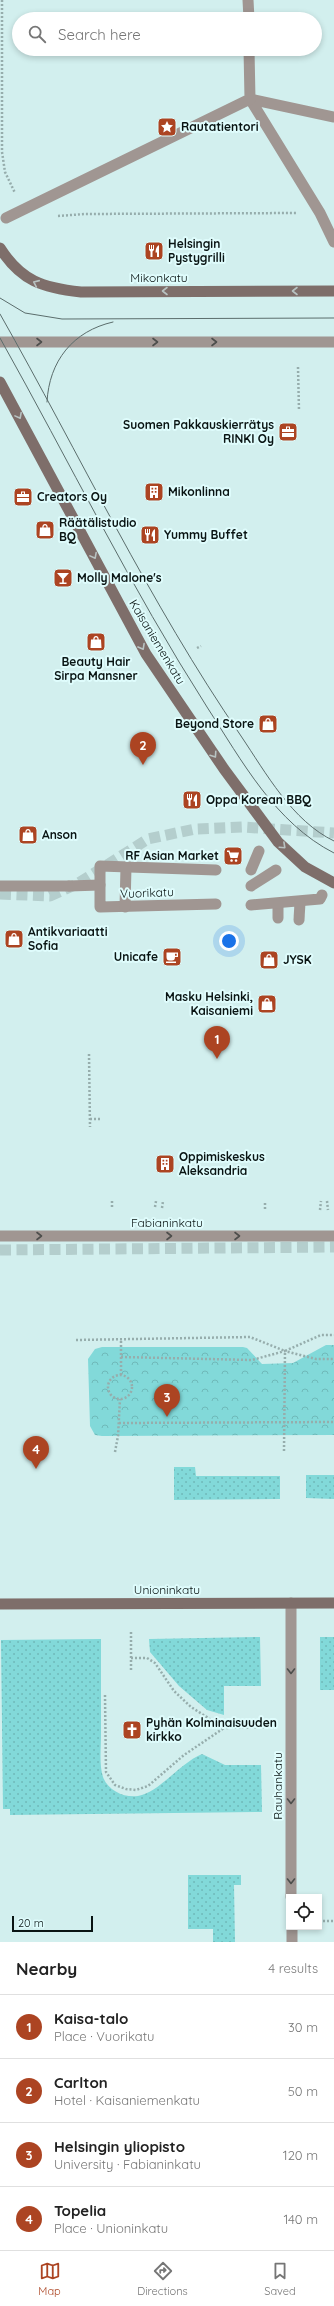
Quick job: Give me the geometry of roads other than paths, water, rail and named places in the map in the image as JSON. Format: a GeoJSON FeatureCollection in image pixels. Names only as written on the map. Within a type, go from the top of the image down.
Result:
{"type":"FeatureCollection","features":[{"type":"Feature","properties":{"kind":"main road","name":"Mikonkatu"},"geometry":{"type":"LineString","coordinates":[[0,248],[12,266],[22,275],[52,289],[80,292],[334,291]]}},
{"type":"Feature","properties":{"kind":"main road","name":"Kaisaniemenkatu"},"geometry":{"type":"LineString","coordinates":[[0,382],[146,654],[224,769],[278,842],[305,867],[334,883]]}},
{"type":"Feature","properties":{"kind":"main road","name":"Unioninkatu"},"geometry":{"type":"LineString","coordinates":[[0,1604],[334,1603]]}},
{"type":"Feature","properties":{"kind":"street"},"geometry":{"type":"LineString","coordinates":[[248,0],[249,12]]}},
{"type":"Feature","properties":{"kind":"street"},"geometry":{"type":"LineString","coordinates":[[249,56],[250,99],[320,213],[334,242]]}},
{"type":"Feature","properties":{"kind":"street"},"geometry":{"type":"LineString","coordinates":[[6,218],[250,99],[334,117]]}},
{"type":"Feature","properties":{"kind":"street"},"geometry":{"type":"LineString","coordinates":[[0,342],[334,342]]}},
{"type":"Feature","properties":{"kind":"street"},"geometry":{"type":"LineString","coordinates":[[251,870],[259,851]]}},
{"type":"Feature","properties":{"kind":"street","name":"Vuorikatu"},"geometry":{"type":"LineString","coordinates":[[216,870],[100,866],[100,907],[216,904]]}},
{"type":"Feature","properties":{"kind":"street"},"geometry":{"type":"LineString","coordinates":[[126,867],[126,907]]}},
{"type":"Feature","properties":{"kind":"street"},"geometry":{"type":"LineString","coordinates":[[251,886],[276,870]]}},
{"type":"Feature","properties":{"kind":"street"},"geometry":{"type":"LineString","coordinates":[[0,886],[100,885]]}},
{"type":"Feature","properties":{"kind":"street"},"geometry":{"type":"LineString","coordinates":[[252,905],[300,902],[320,899],[322,895]]}},
{"type":"Feature","properties":{"kind":"street"},"geometry":{"type":"LineString","coordinates":[[299,920],[300,902]]}},
{"type":"Feature","properties":{"kind":"street"},"geometry":{"type":"LineString","coordinates":[[278,904],[278,918]]}},
{"type":"Feature","properties":{"kind":"street","name":"Fabianinkatu"},"geometry":{"type":"LineString","coordinates":[[0,1236],[334,1236]]}},
{"type":"Feature","properties":{"kind":"street","name":"Rauhankatu"},"geometry":{"type":"LineString","coordinates":[[291,1603],[291,1894]]}},
{"type":"Feature","properties":{"kind":"street"},"geometry":{"type":"LineString","coordinates":[[292,1930],[292,1942]]}},
{"type":"Feature","properties":{"kind":"tunnel"},"geometry":{"type":"LineString","coordinates":[[0,894],[50,896],[77,884],[148,839],[195,829],[242,827],[334,833]]}},
{"type":"Feature","properties":{"kind":"tunnel"},"geometry":{"type":"LineString","coordinates":[[0,1250],[334,1247]]}},
{"type":"Feature","properties":{"kind":"tram line"},"geometry":{"type":"LineString","coordinates":[[0,298],[25,313],[62,319],[334,318]]}},
{"type":"Feature","properties":{"kind":"tram line"},"geometry":{"type":"LineString","coordinates":[[0,314],[145,581],[208,685],[281,795],[305,821],[334,841]]}},
{"type":"Feature","properties":{"kind":"tram line"},"geometry":{"type":"LineString","coordinates":[[47,402],[53,373],[58,361],[66,350],[75,340],[86,333],[99,326],[113,322]]}},
{"type":"Feature","properties":{"kind":"tram line"},"geometry":{"type":"LineString","coordinates":[[0,338],[152,616],[233,748],[277,808],[294,825],[313,840],[334,853]]}},
{"type":"Feature","properties":{"kind":"place","name":"Rautatientori"},"geometry":{"type":"Point","coordinates":[167,127]}},
{"type":"Feature","properties":{"kind":"place","name":"Helsingin Pystygrilli"},"geometry":{"type":"Point","coordinates":[154,251]}},
{"type":"Feature","properties":{"kind":"place","name":"Suomen Pakkauskierrätys RINKI Oy"},"geometry":{"type":"Point","coordinates":[288,432]}},
{"type":"Feature","properties":{"kind":"place","name":"Mikonlinna"},"geometry":{"type":"Point","coordinates":[154,492]}},
{"type":"Feature","properties":{"kind":"place","name":"Creators Oy"},"geometry":{"type":"Point","coordinates":[23,497]}},
{"type":"Feature","properties":{"kind":"place","name":"Räätälistudio BQ"},"geometry":{"type":"Point","coordinates":[45,530]}},
{"type":"Feature","properties":{"kind":"place","name":"Yummy Buffet"},"geometry":{"type":"Point","coordinates":[150,535]}},
{"type":"Feature","properties":{"kind":"place","name":"Molly Malone's"},"geometry":{"type":"Point","coordinates":[63,578]}},
{"type":"Feature","properties":{"kind":"place","name":"Beauty Hair Sirpa Mansner"},"geometry":{"type":"Point","coordinates":[96,642]}},
{"type":"Feature","properties":{"kind":"place","name":"Beyond Store"},"geometry":{"type":"Point","coordinates":[268,724]}},
{"type":"Feature","properties":{"kind":"place","name":"Carlton"},"geometry":{"type":"Point","coordinates":[143,765]}},
{"type":"Feature","properties":{"kind":"place","name":"Oppa Korean BBQ"},"geometry":{"type":"Point","coordinates":[192,800]}},
{"type":"Feature","properties":{"kind":"place","name":"Anson"},"geometry":{"type":"Point","coordinates":[28,835]}},
{"type":"Feature","properties":{"kind":"place","name":"RF Asian Market"},"geometry":{"type":"Point","coordinates":[233,856]}},
{"type":"Feature","properties":{"kind":"place","name":"Antikvariaatti Sofia"},"geometry":{"type":"Point","coordinates":[14,939]}},
{"type":"Feature","properties":{"kind":"place","name":"Unicafe"},"geometry":{"type":"Point","coordinates":[172,957]}},
{"type":"Feature","properties":{"kind":"place","name":"JYSK"},"geometry":{"type":"Point","coordinates":[269,960]}},
{"type":"Feature","properties":{"kind":"place","name":"Masku Helsinki, Kaisaniemi"},"geometry":{"type":"Point","coordinates":[267,1004]}},
{"type":"Feature","properties":{"kind":"place","name":"Kaisa-talo"},"geometry":{"type":"Point","coordinates":[217,1059]}},
{"type":"Feature","properties":{"kind":"place","name":"Oppimiskeskus Aleksandria"},"geometry":{"type":"Point","coordinates":[165,1164]}},
{"type":"Feature","properties":{"kind":"place","name":"Helsingin yliopisto"},"geometry":{"type":"Point","coordinates":[167,1417]}},
{"type":"Feature","properties":{"kind":"place","name":"Topelia"},"geometry":{"type":"Point","coordinates":[36,1469]}},
{"type":"Feature","properties":{"kind":"place","name":"Pyhän Kolminaisuuden kirkko"},"geometry":{"type":"Point","coordinates":[132,1730]}}]}
